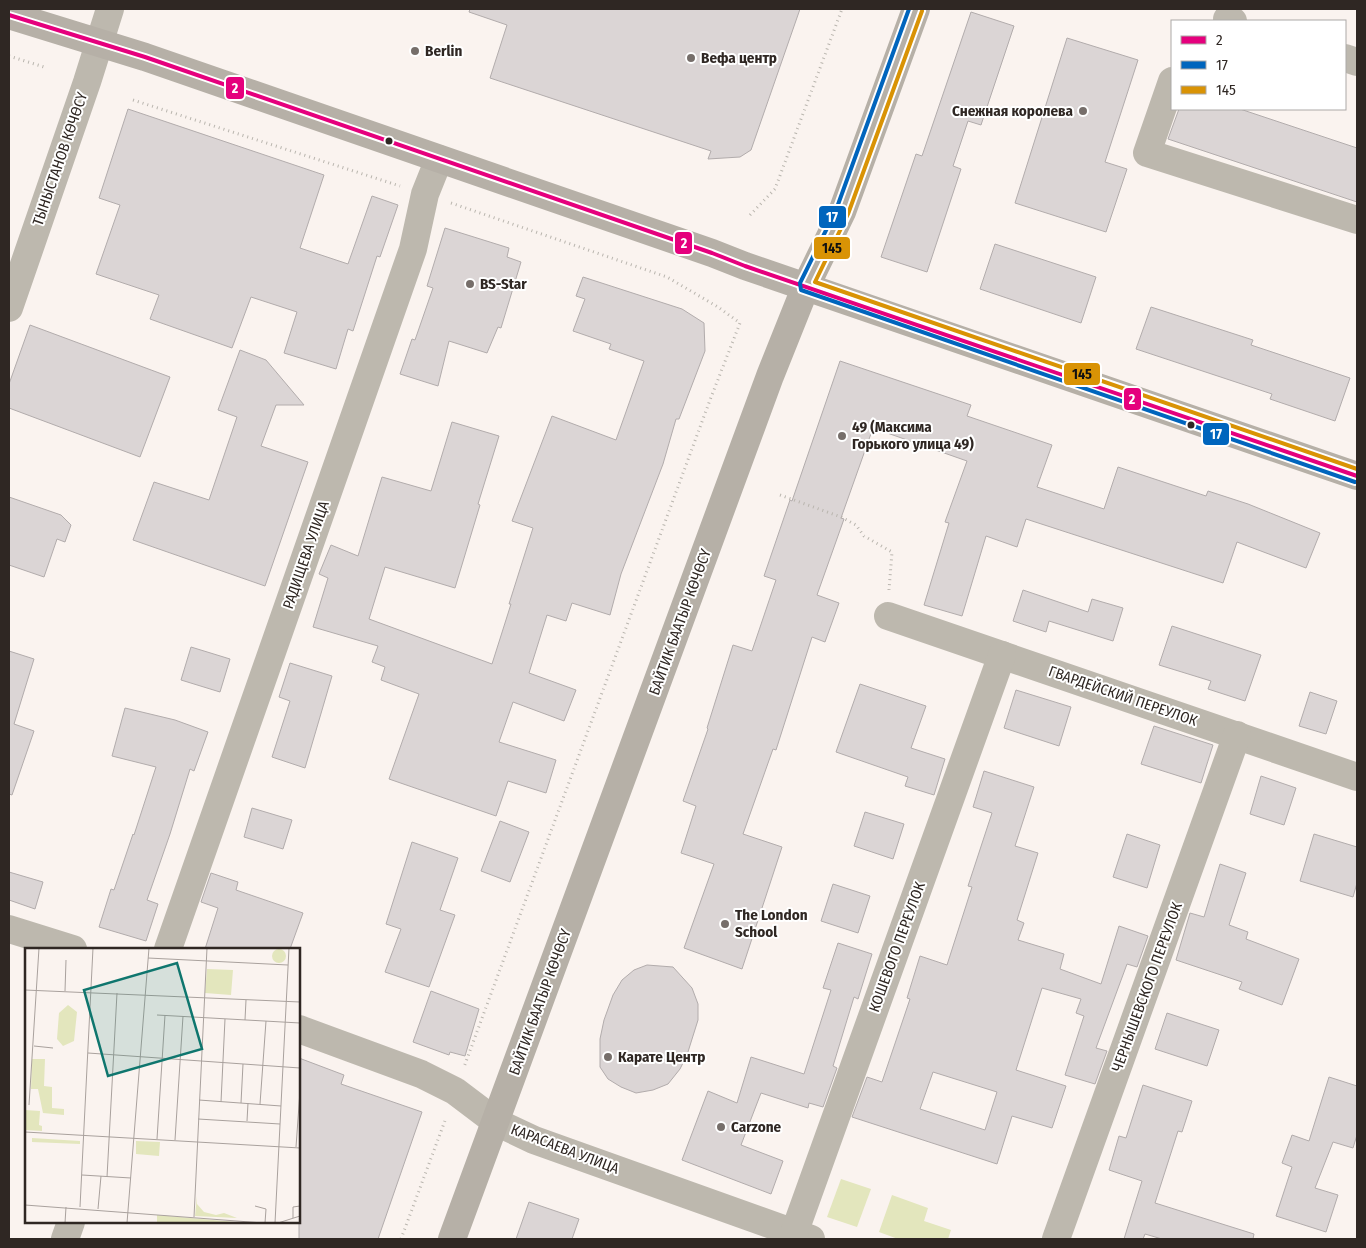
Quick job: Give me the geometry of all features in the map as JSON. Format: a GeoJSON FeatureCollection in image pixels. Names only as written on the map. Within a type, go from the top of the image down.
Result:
{"type":"FeatureCollection","features":[{"type":"Feature","properties":{"kind":"main road","name":"БАЙТИК БААТЫР КӨЧӨСҮ"},"geometry":{"type":"LineString","coordinates":[[452,1239],[770,376],[806,286],[842,212],[916,9]]}},
{"type":"Feature","properties":{"kind":"main road"},"geometry":{"type":"LineString","coordinates":[[9,15],[100,42],[1357,476]]}},
{"type":"Feature","properties":{"kind":"street","name":"ТЫНЫСТАНОВ КӨЧӨСҮ"},"geometry":{"type":"LineString","coordinates":[[9,308],[110,9]]}},
{"type":"Feature","properties":{"kind":"street"},"geometry":{"type":"LineString","coordinates":[[1171,84],[1147,153],[1357,220]]}},
{"type":"Feature","properties":{"kind":"street","name":"РАДИЩЕВА УЛИЦА"},"geometry":{"type":"LineString","coordinates":[[168,948],[413,249],[425,194],[439,159]]}},
{"type":"Feature","properties":{"kind":"street","name":"ГВАРДЕЙСКИЙ ПЕРЕУЛОК"},"geometry":{"type":"LineString","coordinates":[[888,616],[1357,777]]}},
{"type":"Feature","properties":{"kind":"street","name":"КОШЕВОГО ПЕРЕУЛОК"},"geometry":{"type":"LineString","coordinates":[[800,1237],[1002,655]]}},
{"type":"Feature","properties":{"kind":"street","name":"ЧЕРНЫШЕВСКОГО ПЕРЕУЛОК"},"geometry":{"type":"LineString","coordinates":[[1056,1239],[1237,735]]}},
{"type":"Feature","properties":{"kind":"street"},"geometry":{"type":"LineString","coordinates":[[9,929],[70,948]]}},
{"type":"Feature","properties":{"kind":"street","name":"КАРАСАЕВА УЛИЦА"},"geometry":{"type":"LineString","coordinates":[[300,1029],[421,1074],[456,1091],[496,1122],[534,1140],[800,1237]]}},
{"type":"Feature","properties":{"kind":"street"},"geometry":{"type":"LineString","coordinates":[[64,1239],[71,1223]]}},
{"type":"Feature","properties":{"kind":"path"},"geometry":{"type":"LineString","coordinates":[[750,215],[775,189],[842,9]]}},
{"type":"Feature","properties":{"kind":"path"},"geometry":{"type":"LineString","coordinates":[[9,56],[44,67]]}},
{"type":"Feature","properties":{"kind":"path"},"geometry":{"type":"LineString","coordinates":[[401,1239],[706,409],[740,324]]}},
{"type":"Feature","properties":{"kind":"path"},"geometry":{"type":"LineString","coordinates":[[780,495],[841,517],[856,526],[864,536],[892,552],[888,616]]}},
{"type":"Feature","properties":{"kind":"green space"},"geometry":{"type":"Polygon","coordinates":[[[841,1179],[871,1189],[857,1227],[827,1217],[841,1179]]]}},
{"type":"Feature","properties":{"kind":"green space"},"geometry":{"type":"Polygon","coordinates":[[[892,1195],[928,1208],[924,1221],[951,1230],[948,1239],[898,1239],[879,1232],[892,1195]]]}},
{"type":"Feature","properties":{"kind":"building","name":"Вефа центр"},"geometry":{"type":"Polygon","coordinates":[[[470,9],[800,9],[751,150],[740,157],[708,159],[711,151],[490,78],[507,25],[469,12],[470,9]]]}},
{"type":"Feature","properties":{"kind":"building"},"geometry":{"type":"Polygon","coordinates":[[[971,12],[1014,26],[981,125],[968,121],[953,166],[961,169],[927,272],[881,257],[916,154],[922,156],[971,12]]]}},
{"type":"Feature","properties":{"kind":"building","name":"Снежная королева"},"geometry":{"type":"Polygon","coordinates":[[[1067,38],[1138,60],[1105,162],[1127,169],[1106,232],[1015,203],[1067,38]]]}},
{"type":"Feature","properties":{"kind":"building"},"geometry":{"type":"Polygon","coordinates":[[[128,109],[324,175],[300,248],[348,264],[372,196],[398,205],[380,257],[377,256],[353,331],[348,329],[336,369],[284,353],[297,312],[251,297],[232,348],[150,319],[159,295],[96,274],[120,205],[99,198],[128,109]]]}},
{"type":"Feature","properties":{"kind":"building"},"geometry":{"type":"Polygon","coordinates":[[[1179,110],[1243,110],[1357,148],[1357,202],[1168,139],[1179,110]]]}},
{"type":"Feature","properties":{"kind":"building"},"geometry":{"type":"Polygon","coordinates":[[[445,228],[509,248],[507,257],[521,262],[501,328],[498,327],[487,353],[449,341],[438,386],[400,374],[412,339],[415,340],[433,288],[427,286],[445,228]]]}},
{"type":"Feature","properties":{"kind":"building"},"geometry":{"type":"Polygon","coordinates":[[[995,244],[1096,277],[1081,323],[980,289],[995,244]]]}},
{"type":"Feature","properties":{"kind":"building"},"geometry":{"type":"Polygon","coordinates":[[[583,277],[682,309],[704,323],[705,351],[679,419],[676,419],[663,464],[621,574],[610,615],[572,603],[566,621],[547,615],[529,673],[576,690],[564,721],[513,702],[499,742],[556,760],[546,793],[508,781],[496,816],[389,779],[419,694],[381,680],[385,667],[372,662],[378,646],[313,627],[328,578],[319,574],[331,545],[358,556],[382,477],[431,491],[452,422],[499,436],[455,588],[385,567],[369,619],[492,664],[533,528],[512,521],[552,416],[616,440],[644,361],[609,349],[611,344],[573,331],[585,299],[576,296],[583,277]]]}},
{"type":"Feature","properties":{"kind":"building"},"geometry":{"type":"Polygon","coordinates":[[[1151,307],[1253,340],[1251,345],[1350,378],[1335,421],[1270,399],[1272,394],[1136,349],[1151,307]]]}},
{"type":"Feature","properties":{"kind":"building"},"geometry":{"type":"Polygon","coordinates":[[[30,325],[170,377],[140,457],[9,408],[9,384],[30,325]]]}},
{"type":"Feature","properties":{"kind":"building"},"geometry":{"type":"Polygon","coordinates":[[[240,350],[266,360],[304,405],[276,405],[261,446],[308,462],[265,586],[133,540],[154,482],[209,500],[237,417],[218,410],[240,350]]]}},
{"type":"Feature","properties":{"kind":"building"},"geometry":{"type":"Polygon","coordinates":[[[840,361],[971,405],[967,416],[1052,445],[1037,487],[1104,509],[1118,467],[1206,496],[1208,491],[1248,504],[1320,533],[1306,568],[1237,542],[1223,583],[1026,519],[1017,547],[986,536],[962,616],[924,605],[949,523],[945,522],[967,461],[873,428],[841,518],[844,519],[817,595],[839,603],[825,642],[812,637],[776,750],[773,749],[743,834],[782,847],[742,969],[684,948],[714,864],[681,853],[696,806],[683,801],[708,729],[733,645],[752,651],[776,580],[764,576],[840,361]]]}},
{"type":"Feature","properties":{"kind":"building"},"geometry":{"type":"Polygon","coordinates":[[[9,497],[61,515],[71,525],[65,542],[57,539],[44,577],[9,565],[9,497]]]}},
{"type":"Feature","properties":{"kind":"building"},"geometry":{"type":"Polygon","coordinates":[[[1023,590],[1088,612],[1092,599],[1123,608],[1113,641],[1049,621],[1046,632],[1013,621],[1023,590]]]}},
{"type":"Feature","properties":{"kind":"building"},"geometry":{"type":"Polygon","coordinates":[[[1172,626],[1261,655],[1245,701],[1208,689],[1211,681],[1159,665],[1172,626]]]}},
{"type":"Feature","properties":{"kind":"building"},"geometry":{"type":"Polygon","coordinates":[[[191,647],[230,659],[220,692],[181,680],[191,647]]]}},
{"type":"Feature","properties":{"kind":"building"},"geometry":{"type":"Polygon","coordinates":[[[9,651],[34,659],[14,724],[34,731],[12,795],[9,794],[9,651]]]}},
{"type":"Feature","properties":{"kind":"building"},"geometry":{"type":"Polygon","coordinates":[[[290,663],[332,676],[305,768],[272,757],[290,701],[279,697],[290,663]]]}},
{"type":"Feature","properties":{"kind":"building"},"geometry":{"type":"Polygon","coordinates":[[[860,684],[926,706],[911,748],[945,759],[934,795],[905,786],[908,777],[836,752],[860,684]]]}},
{"type":"Feature","properties":{"kind":"building"},"geometry":{"type":"Polygon","coordinates":[[[1016,690],[1071,707],[1059,746],[1004,728],[1016,690]]]}},
{"type":"Feature","properties":{"kind":"building"},"geometry":{"type":"Polygon","coordinates":[[[1310,692],[1337,701],[1326,734],[1299,726],[1310,692]]]}},
{"type":"Feature","properties":{"kind":"building"},"geometry":{"type":"Polygon","coordinates":[[[125,708],[175,720],[208,732],[194,771],[190,769],[147,900],[158,904],[146,941],[99,927],[111,889],[114,890],[134,835],[156,767],[112,756],[125,708]]]}},
{"type":"Feature","properties":{"kind":"building"},"geometry":{"type":"Polygon","coordinates":[[[1154,726],[1213,745],[1201,783],[1141,764],[1154,726]]]}},
{"type":"Feature","properties":{"kind":"building"},"geometry":{"type":"Polygon","coordinates":[[[984,771],[1034,787],[1015,846],[1038,853],[1017,920],[1024,923],[1018,940],[1064,954],[1060,969],[1101,984],[1119,926],[1148,936],[1137,967],[1127,964],[1096,1048],[1107,1051],[1095,1084],[1065,1075],[1084,1016],[1076,1013],[1081,999],[1042,988],[1016,1070],[1066,1086],[1052,1128],[1012,1116],[997,1164],[852,1117],[867,1077],[882,1082],[910,999],[907,998],[920,956],[947,965],[972,887],[968,886],[992,813],[973,807],[984,771]],[[933,1072],[920,1109],[985,1130],[997,1092],[933,1072]]]}},
{"type":"Feature","properties":{"kind":"building"},"geometry":{"type":"Polygon","coordinates":[[[1261,776],[1296,788],[1284,825],[1250,814],[1261,776]]]}},
{"type":"Feature","properties":{"kind":"building"},"geometry":{"type":"Polygon","coordinates":[[[252,808],[292,820],[283,849],[244,837],[252,808]]]}},
{"type":"Feature","properties":{"kind":"building"},"geometry":{"type":"Polygon","coordinates":[[[865,812],[904,824],[893,859],[854,846],[865,812]]]}},
{"type":"Feature","properties":{"kind":"building"},"geometry":{"type":"Polygon","coordinates":[[[500,821],[529,832],[510,882],[481,871],[500,821]]]}},
{"type":"Feature","properties":{"kind":"building"},"geometry":{"type":"Polygon","coordinates":[[[1127,834],[1160,845],[1147,888],[1113,877],[1127,834]]]}},
{"type":"Feature","properties":{"kind":"building"},"geometry":{"type":"Polygon","coordinates":[[[1314,834],[1357,847],[1357,883],[1353,897],[1300,881],[1314,834]]]}},
{"type":"Feature","properties":{"kind":"building"},"geometry":{"type":"Polygon","coordinates":[[[412,842],[458,858],[440,910],[455,915],[429,987],[385,972],[401,929],[386,924],[412,842]]]}},
{"type":"Feature","properties":{"kind":"building"},"geometry":{"type":"Polygon","coordinates":[[[1220,864],[1246,873],[1229,925],[1248,932],[1246,939],[1299,959],[1282,1005],[1239,989],[1242,982],[1176,960],[1190,913],[1204,917],[1220,864]]]}},
{"type":"Feature","properties":{"kind":"building"},"geometry":{"type":"Polygon","coordinates":[[[9,872],[43,882],[35,909],[9,900],[9,872]]]}},
{"type":"Feature","properties":{"kind":"building"},"geometry":{"type":"Polygon","coordinates":[[[211,873],[238,882],[236,890],[303,913],[290,948],[205,948],[218,908],[201,902],[211,873]]]}},
{"type":"Feature","properties":{"kind":"building"},"geometry":{"type":"Polygon","coordinates":[[[833,884],[870,896],[858,933],[821,921],[833,884]]]}},
{"type":"Feature","properties":{"kind":"building"},"geometry":{"type":"Polygon","coordinates":[[[838,943],[872,954],[858,999],[854,997],[833,1066],[837,1068],[823,1107],[809,1103],[808,1108],[761,1093],[741,1145],[783,1161],[771,1194],[682,1160],[708,1091],[737,1103],[751,1057],[804,1074],[831,990],[823,988],[838,943]]]}},
{"type":"Feature","properties":{"kind":"building"},"geometry":{"type":"Polygon","coordinates":[[[647,965],[673,967],[692,988],[698,1004],[698,1020],[687,1055],[680,1069],[668,1084],[653,1090],[636,1093],[608,1079],[600,1067],[600,1039],[604,1020],[613,995],[622,980],[634,970],[647,965]]]}},
{"type":"Feature","properties":{"kind":"building"},"geometry":{"type":"Polygon","coordinates":[[[431,991],[479,1009],[465,1056],[450,1052],[449,1055],[413,1042],[431,991]]]}},
{"type":"Feature","properties":{"kind":"building"},"geometry":{"type":"Polygon","coordinates":[[[1167,1013],[1219,1030],[1207,1066],[1155,1049],[1167,1013]]]}},
{"type":"Feature","properties":{"kind":"building"},"geometry":{"type":"Polygon","coordinates":[[[300,1058],[344,1075],[341,1084],[422,1112],[378,1239],[299,1239],[300,1058]]]}},
{"type":"Feature","properties":{"kind":"building"},"geometry":{"type":"Polygon","coordinates":[[[1329,1077],[1357,1086],[1357,1135],[1353,1148],[1333,1142],[1315,1188],[1338,1195],[1326,1232],[1276,1216],[1292,1167],[1282,1163],[1292,1135],[1309,1141],[1329,1077]]]}},
{"type":"Feature","properties":{"kind":"building"},"geometry":{"type":"Polygon","coordinates":[[[1143,1085],[1192,1101],[1182,1132],[1178,1131],[1155,1203],[1254,1234],[1253,1239],[1162,1239],[1145,1234],[1143,1239],[1124,1239],[1142,1181],[1109,1170],[1119,1136],[1126,1138],[1143,1085]]]}},
{"type":"Feature","properties":{"kind":"building"},"geometry":{"type":"Polygon","coordinates":[[[529,1202],[579,1219],[572,1239],[516,1239],[529,1202]]]}},
{"type":"Feature","properties":{"kind":"transit line","name":"17"},"geometry":{"type":"LineString","coordinates":[[909,9],[836,210],[800,283],[801,290],[1355,482]]}},
{"type":"Feature","properties":{"kind":"transit line","name":"145"},"geometry":{"type":"LineString","coordinates":[[922,11],[848,214],[815,282],[1357,469]]}},
{"type":"Feature","properties":{"kind":"transit line","name":"2"},"geometry":{"type":"LineString","coordinates":[[9,15],[145,57],[1357,476]]}},
{"type":"Feature","properties":{"kind":"place","name":"Berlin"},"geometry":{"type":"Point","coordinates":[415,51]}},
{"type":"Feature","properties":{"kind":"place","name":"Вефа центр"},"geometry":{"type":"Point","coordinates":[691,58]}},
{"type":"Feature","properties":{"kind":"place","name":"Снежная королева"},"geometry":{"type":"Point","coordinates":[1083,111]}},
{"type":"Feature","properties":{"kind":"place","name":"BS-Star"},"geometry":{"type":"Point","coordinates":[470,284]}},
{"type":"Feature","properties":{"kind":"place","name":"49 (Максима Горького улица 49)"},"geometry":{"type":"Point","coordinates":[842,436]}},
{"type":"Feature","properties":{"kind":"place","name":"The London School"},"geometry":{"type":"Point","coordinates":[725,924]}},
{"type":"Feature","properties":{"kind":"place","name":"Карате Центр"},"geometry":{"type":"Point","coordinates":[608,1057]}},
{"type":"Feature","properties":{"kind":"place","name":"Carzone"},"geometry":{"type":"Point","coordinates":[721,1127]}}]}
